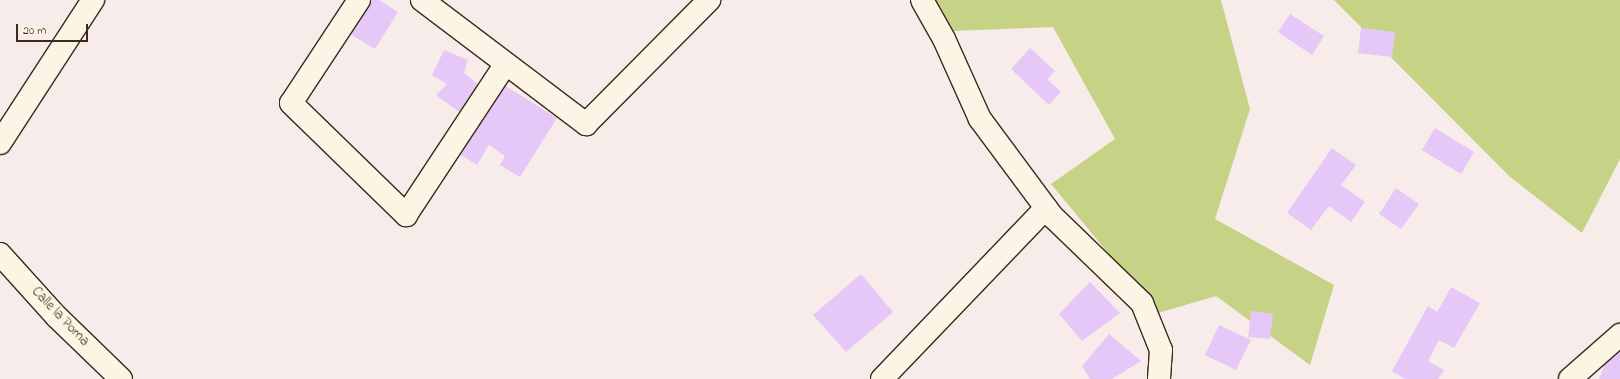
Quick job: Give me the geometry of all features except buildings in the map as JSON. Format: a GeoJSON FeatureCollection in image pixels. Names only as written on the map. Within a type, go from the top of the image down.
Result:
{"type":"FeatureCollection","features":[{"type":"Feature","properties":{"kind":"street"},"geometry":{"type":"LineString","coordinates":[[0,143],[93,0]]}},
{"type":"Feature","properties":{"kind":"street"},"geometry":{"type":"LineString","coordinates":[[359,0],[291,103],[406,215],[505,65]]}},
{"type":"Feature","properties":{"kind":"street"},"geometry":{"type":"LineString","coordinates":[[422,0],[505,65],[586,124],[709,0]]}},
{"type":"Feature","properties":{"kind":"street"},"geometry":{"type":"LineString","coordinates":[[922,0],[944,39],[980,119],[1046,208],[1142,303],[1161,350],[1159,379]]}},
{"type":"Feature","properties":{"kind":"street"},"geometry":{"type":"LineString","coordinates":[[882,379],[1046,208]]}},
{"type":"Feature","properties":{"kind":"street","name":"Calle la Poma"},"geometry":{"type":"LineString","coordinates":[[0,254],[57,317],[121,379]]}},
{"type":"Feature","properties":{"kind":"street"},"geometry":{"type":"LineString","coordinates":[[1570,379],[1620,335]]}},
{"type":"Feature","properties":{"kind":"green space"},"geometry":{"type":"Polygon","coordinates":[[[933,0],[1221,0],[1250,109],[1215,219],[1334,285],[1310,365],[1216,296],[1158,313],[1051,184],[1115,139],[1053,27],[952,31],[933,0]]]}},
{"type":"Feature","properties":{"kind":"green space"},"geometry":{"type":"Polygon","coordinates":[[[1334,0],[1620,0],[1620,159],[1582,233],[1509,176],[1334,0]]]}}]}
